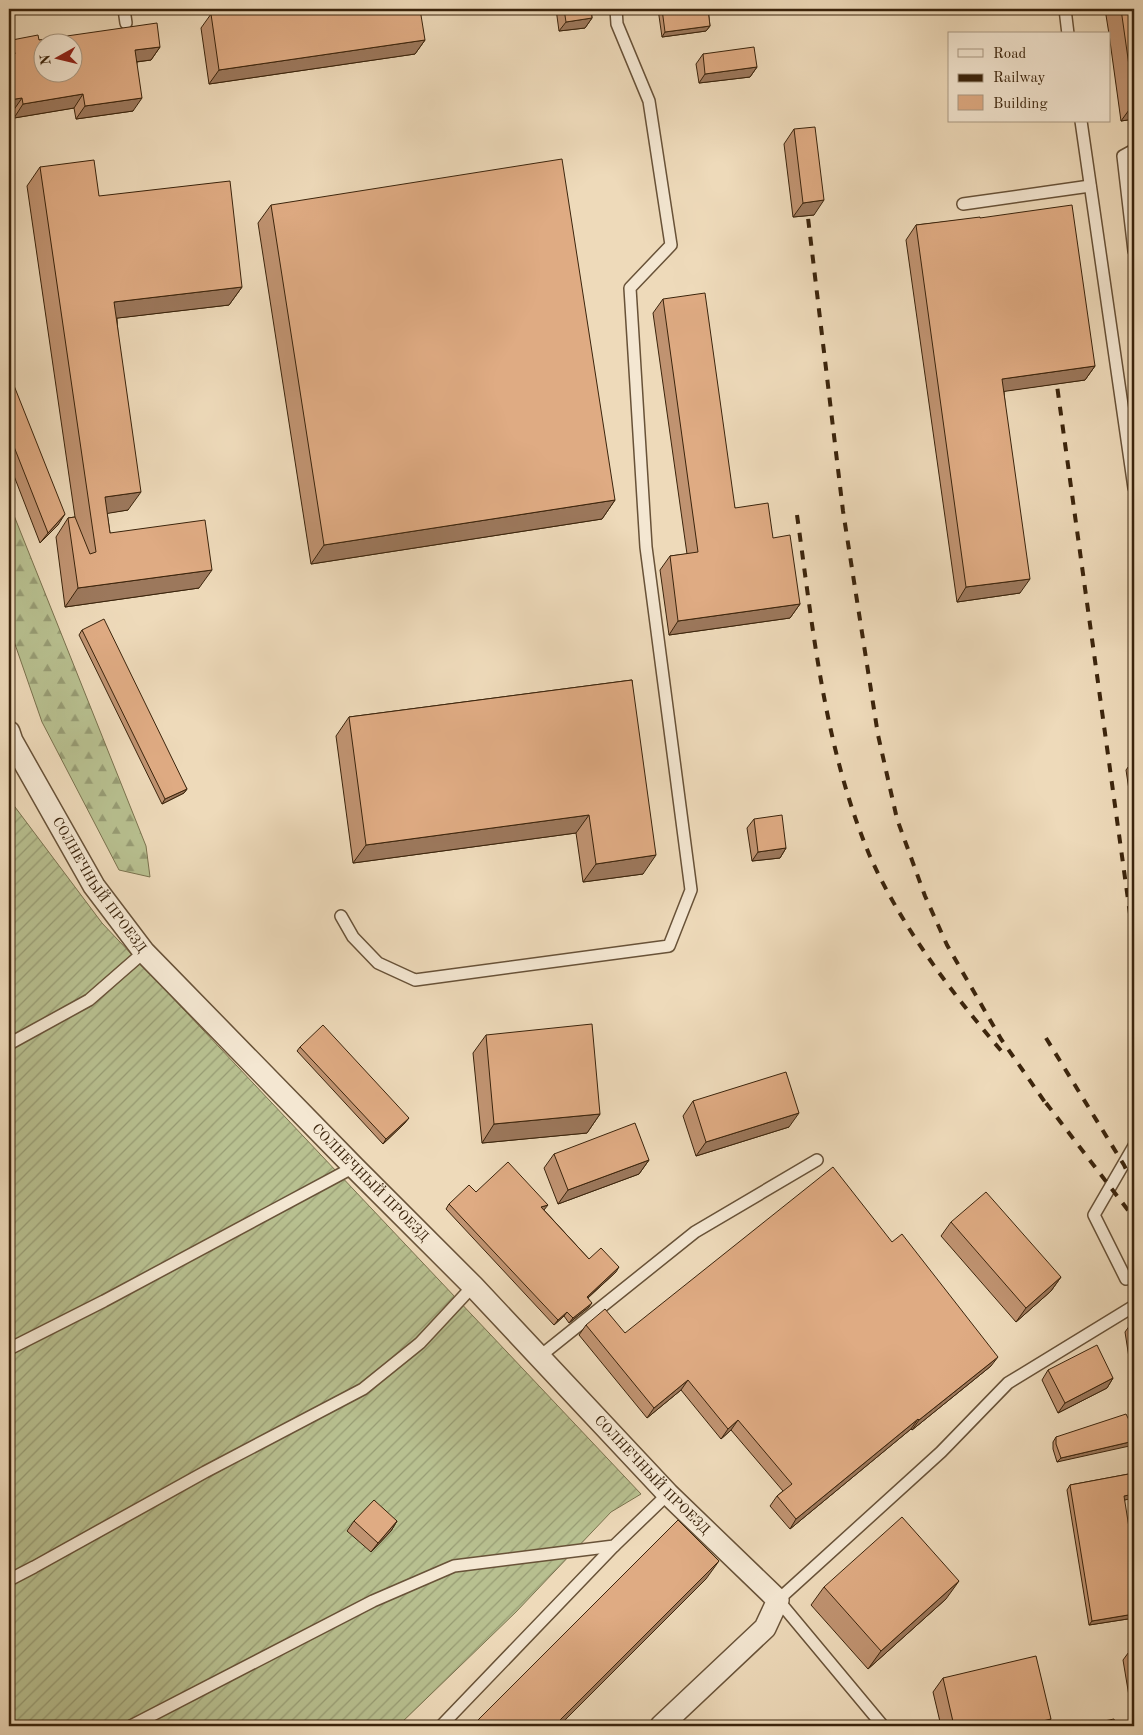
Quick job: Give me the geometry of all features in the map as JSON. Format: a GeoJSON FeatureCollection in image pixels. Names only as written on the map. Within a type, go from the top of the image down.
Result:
{"type":"FeatureCollection","features":[{"type":"Feature","properties":{"kind":"street","name":"СОЛНЕЧНЫЙ ПРОЕЗД"},"geometry":{"type":"LineString","coordinates":[[9,732],[12,741],[94,886],[144,952],[473,1286],[668,1494],[778,1600]]}},
{"type":"Feature","properties":{"kind":"street"},"geometry":{"type":"LineString","coordinates":[[661,1726],[765,1628],[778,1600]]}},
{"type":"Feature","properties":{"kind":"lane"},"geometry":{"type":"LineString","coordinates":[[124,9],[126,23]]}},
{"type":"Feature","properties":{"kind":"lane"},"geometry":{"type":"LineString","coordinates":[[341,916],[353,936],[378,963],[415,980],[670,946],[691,890],[646,547],[630,288],[671,245],[649,101],[618,24],[616,9]]}},
{"type":"Feature","properties":{"kind":"lane"},"geometry":{"type":"LineString","coordinates":[[1065,9],[1068,32]]}},
{"type":"Feature","properties":{"kind":"lane"},"geometry":{"type":"LineString","coordinates":[[1081,122],[1090,186],[1130,423],[1134,488]]}},
{"type":"Feature","properties":{"kind":"lane"},"geometry":{"type":"LineString","coordinates":[[1134,150],[1123,156],[1134,251]]}},
{"type":"Feature","properties":{"kind":"lane"},"geometry":{"type":"LineString","coordinates":[[962,204],[1090,186]]}},
{"type":"Feature","properties":{"kind":"lane"},"geometry":{"type":"LineString","coordinates":[[9,1044],[89,1000],[144,952]]}},
{"type":"Feature","properties":{"kind":"lane"},"geometry":{"type":"LineString","coordinates":[[1126,1279],[1094,1216],[1134,1146]]}},
{"type":"Feature","properties":{"kind":"lane"},"geometry":{"type":"LineString","coordinates":[[539,1357],[695,1232],[817,1160]]}},
{"type":"Feature","properties":{"kind":"lane"},"geometry":{"type":"LineString","coordinates":[[9,1349],[104,1301],[354,1167]]}},
{"type":"Feature","properties":{"kind":"lane"},"geometry":{"type":"LineString","coordinates":[[9,1580],[205,1472],[363,1389],[420,1343],[473,1286]]}},
{"type":"Feature","properties":{"kind":"lane"},"geometry":{"type":"LineString","coordinates":[[882,1726],[778,1600],[941,1452],[1008,1383],[1134,1306]]}},
{"type":"Feature","properties":{"kind":"lane"},"geometry":{"type":"LineString","coordinates":[[441,1726],[614,1546],[668,1494]]}},
{"type":"Feature","properties":{"kind":"lane"},"geometry":{"type":"LineString","coordinates":[[131,1726],[373,1601],[454,1566],[614,1546]]}},
{"type":"Feature","properties":{"kind":"green space"},"geometry":{"type":"Polygon","coordinates":[[[9,503],[146,846],[150,877],[119,870],[42,722],[9,627],[9,503]]]}},
{"type":"Feature","properties":{"kind":"green space"},"geometry":{"type":"Polygon","coordinates":[[[9,799],[102,923],[641,1494],[611,1512],[516,1612],[398,1726],[9,1726],[9,799]]]}},
{"type":"Feature","properties":{"kind":"building"},"geometry":{"type":"Polygon","coordinates":[[[246,9],[420,9],[425,40],[219,70],[211,14],[246,9]]]}},
{"type":"Feature","properties":{"kind":"building"},"geometry":{"type":"Polygon","coordinates":[[[564,9],[591,9],[592,18],[566,22],[564,9]]]}},
{"type":"Feature","properties":{"kind":"building"},"geometry":{"type":"Polygon","coordinates":[[[662,9],[708,9],[710,26],[665,32],[662,9]]]}},
{"type":"Feature","properties":{"kind":"building"},"geometry":{"type":"Polygon","coordinates":[[[1121,9],[1134,9],[1134,101],[1121,9]]]}},
{"type":"Feature","properties":{"kind":"building"},"geometry":{"type":"Polygon","coordinates":[[[157,23],[160,47],[135,50],[142,98],[85,106],[83,94],[23,104],[22,98],[9,100],[9,55],[15,54],[12,40],[32,36],[32,82],[82,82],[82,34],[157,23]]]}},
{"type":"Feature","properties":{"kind":"building"},"geometry":{"type":"Polygon","coordinates":[[[754,47],[757,67],[705,74],[703,54],[754,47]]]}},
{"type":"Feature","properties":{"kind":"building"},"geometry":{"type":"Polygon","coordinates":[[[815,127],[824,200],[803,203],[794,129],[815,127]]]}},
{"type":"Feature","properties":{"kind":"building"},"geometry":{"type":"Polygon","coordinates":[[[562,159],[615,500],[324,545],[271,205],[562,159]]]}},
{"type":"Feature","properties":{"kind":"building"},"geometry":{"type":"Polygon","coordinates":[[[94,160],[99,196],[230,181],[242,287],[114,302],[141,492],[105,497],[110,533],[205,520],[212,570],[78,588],[68,518],[75,517],[90,554],[96,552],[40,167],[94,160]]]}},
{"type":"Feature","properties":{"kind":"building"},"geometry":{"type":"Polygon","coordinates":[[[1072,205],[1095,366],[1002,379],[1030,579],[966,587],[916,225],[1072,205]]]}},
{"type":"Feature","properties":{"kind":"building"},"geometry":{"type":"Polygon","coordinates":[[[705,293],[735,508],[768,503],[773,538],[790,535],[800,604],[678,621],[670,556],[698,552],[663,299],[705,293]]]}},
{"type":"Feature","properties":{"kind":"building"},"geometry":{"type":"Polygon","coordinates":[[[9,373],[65,514],[48,533],[9,434],[9,373]]]}},
{"type":"Feature","properties":{"kind":"building"},"geometry":{"type":"Polygon","coordinates":[[[104,619],[187,789],[165,799],[82,630],[104,619]]]}},
{"type":"Feature","properties":{"kind":"building"},"geometry":{"type":"Polygon","coordinates":[[[632,680],[656,855],[596,864],[589,815],[366,845],[349,717],[632,680]]]}},
{"type":"Feature","properties":{"kind":"building"},"geometry":{"type":"Polygon","coordinates":[[[782,815],[786,848],[758,852],[754,819],[782,815]]]}},
{"type":"Feature","properties":{"kind":"building"},"geometry":{"type":"Polygon","coordinates":[[[592,1024],[600,1114],[494,1124],[486,1035],[592,1024]]]}},
{"type":"Feature","properties":{"kind":"building"},"geometry":{"type":"Polygon","coordinates":[[[323,1025],[409,1118],[386,1139],[300,1047],[323,1025]]]}},
{"type":"Feature","properties":{"kind":"building"},"geometry":{"type":"Polygon","coordinates":[[[786,1072],[799,1113],[706,1142],[693,1101],[786,1072]]]}},
{"type":"Feature","properties":{"kind":"building"},"geometry":{"type":"Polygon","coordinates":[[[635,1123],[649,1160],[568,1190],[554,1154],[635,1123]]]}},
{"type":"Feature","properties":{"kind":"building"},"geometry":{"type":"Polygon","coordinates":[[[508,1162],[548,1205],[541,1207],[589,1259],[601,1248],[619,1267],[587,1297],[592,1303],[573,1318],[567,1312],[558,1320],[449,1204],[469,1185],[476,1192],[508,1162]]]}},
{"type":"Feature","properties":{"kind":"building"},"geometry":{"type":"Polygon","coordinates":[[[833,1167],[892,1242],[902,1234],[998,1357],[918,1419],[796,1519],[777,1496],[792,1484],[738,1420],[728,1429],[688,1380],[654,1408],[586,1325],[605,1309],[625,1333],[833,1167]]]}},
{"type":"Feature","properties":{"kind":"building"},"geometry":{"type":"Polygon","coordinates":[[[986,1192],[1061,1277],[1026,1308],[951,1222],[986,1192]]]}},
{"type":"Feature","properties":{"kind":"building"},"geometry":{"type":"Polygon","coordinates":[[[1130,1325],[1134,1330],[1134,1351],[1130,1325]]]}},
{"type":"Feature","properties":{"kind":"building"},"geometry":{"type":"Polygon","coordinates":[[[1097,1345],[1113,1378],[1065,1403],[1048,1370],[1097,1345]]]}},
{"type":"Feature","properties":{"kind":"building"},"geometry":{"type":"Polygon","coordinates":[[[1126,1414],[1134,1430],[1134,1441],[1061,1458],[1056,1444],[1056,1437],[1126,1414]]]}},
{"type":"Feature","properties":{"kind":"building"},"geometry":{"type":"Polygon","coordinates":[[[1134,1473],[1134,1494],[1124,1496],[1134,1559],[1134,1614],[1092,1621],[1070,1485],[1134,1473]]]}},
{"type":"Feature","properties":{"kind":"building"},"geometry":{"type":"Polygon","coordinates":[[[374,1500],[397,1521],[378,1543],[354,1521],[374,1500]]]}},
{"type":"Feature","properties":{"kind":"building"},"geometry":{"type":"Polygon","coordinates":[[[902,1517],[959,1581],[881,1651],[824,1587],[902,1517]]]}},
{"type":"Feature","properties":{"kind":"building"},"geometry":{"type":"Polygon","coordinates":[[[678,1520],[719,1561],[554,1726],[472,1726],[678,1520]]]}},
{"type":"Feature","properties":{"kind":"building"},"geometry":{"type":"Polygon","coordinates":[[[1036,1656],[1051,1719],[1022,1726],[954,1726],[943,1678],[1036,1656]]]}},
{"type":"Feature","properties":{"kind":"building"},"geometry":{"type":"Polygon","coordinates":[[[1114,1719],[1116,1726],[1080,1726],[1114,1719]]]}},
{"type":"Feature","properties":{"kind":"railway"},"geometry":{"type":"LineString","coordinates":[[806,201],[843,511],[878,735],[897,819],[925,896],[947,945],[1001,1039],[1049,1108]]}},
{"type":"Feature","properties":{"kind":"railway"},"geometry":{"type":"LineString","coordinates":[[1055,371],[1134,943]]}},
{"type":"Feature","properties":{"kind":"railway"},"geometry":{"type":"LineString","coordinates":[[797,515],[822,687],[841,772],[869,854],[896,907],[912,933],[947,984],[1004,1054]]}},
{"type":"Feature","properties":{"kind":"railway"},"geometry":{"type":"LineString","coordinates":[[1046,1038],[1124,1165],[1134,1186]]}},
{"type":"Feature","properties":{"kind":"railway"},"geometry":{"type":"LineString","coordinates":[[1046,1103],[1134,1218]]}}]}
